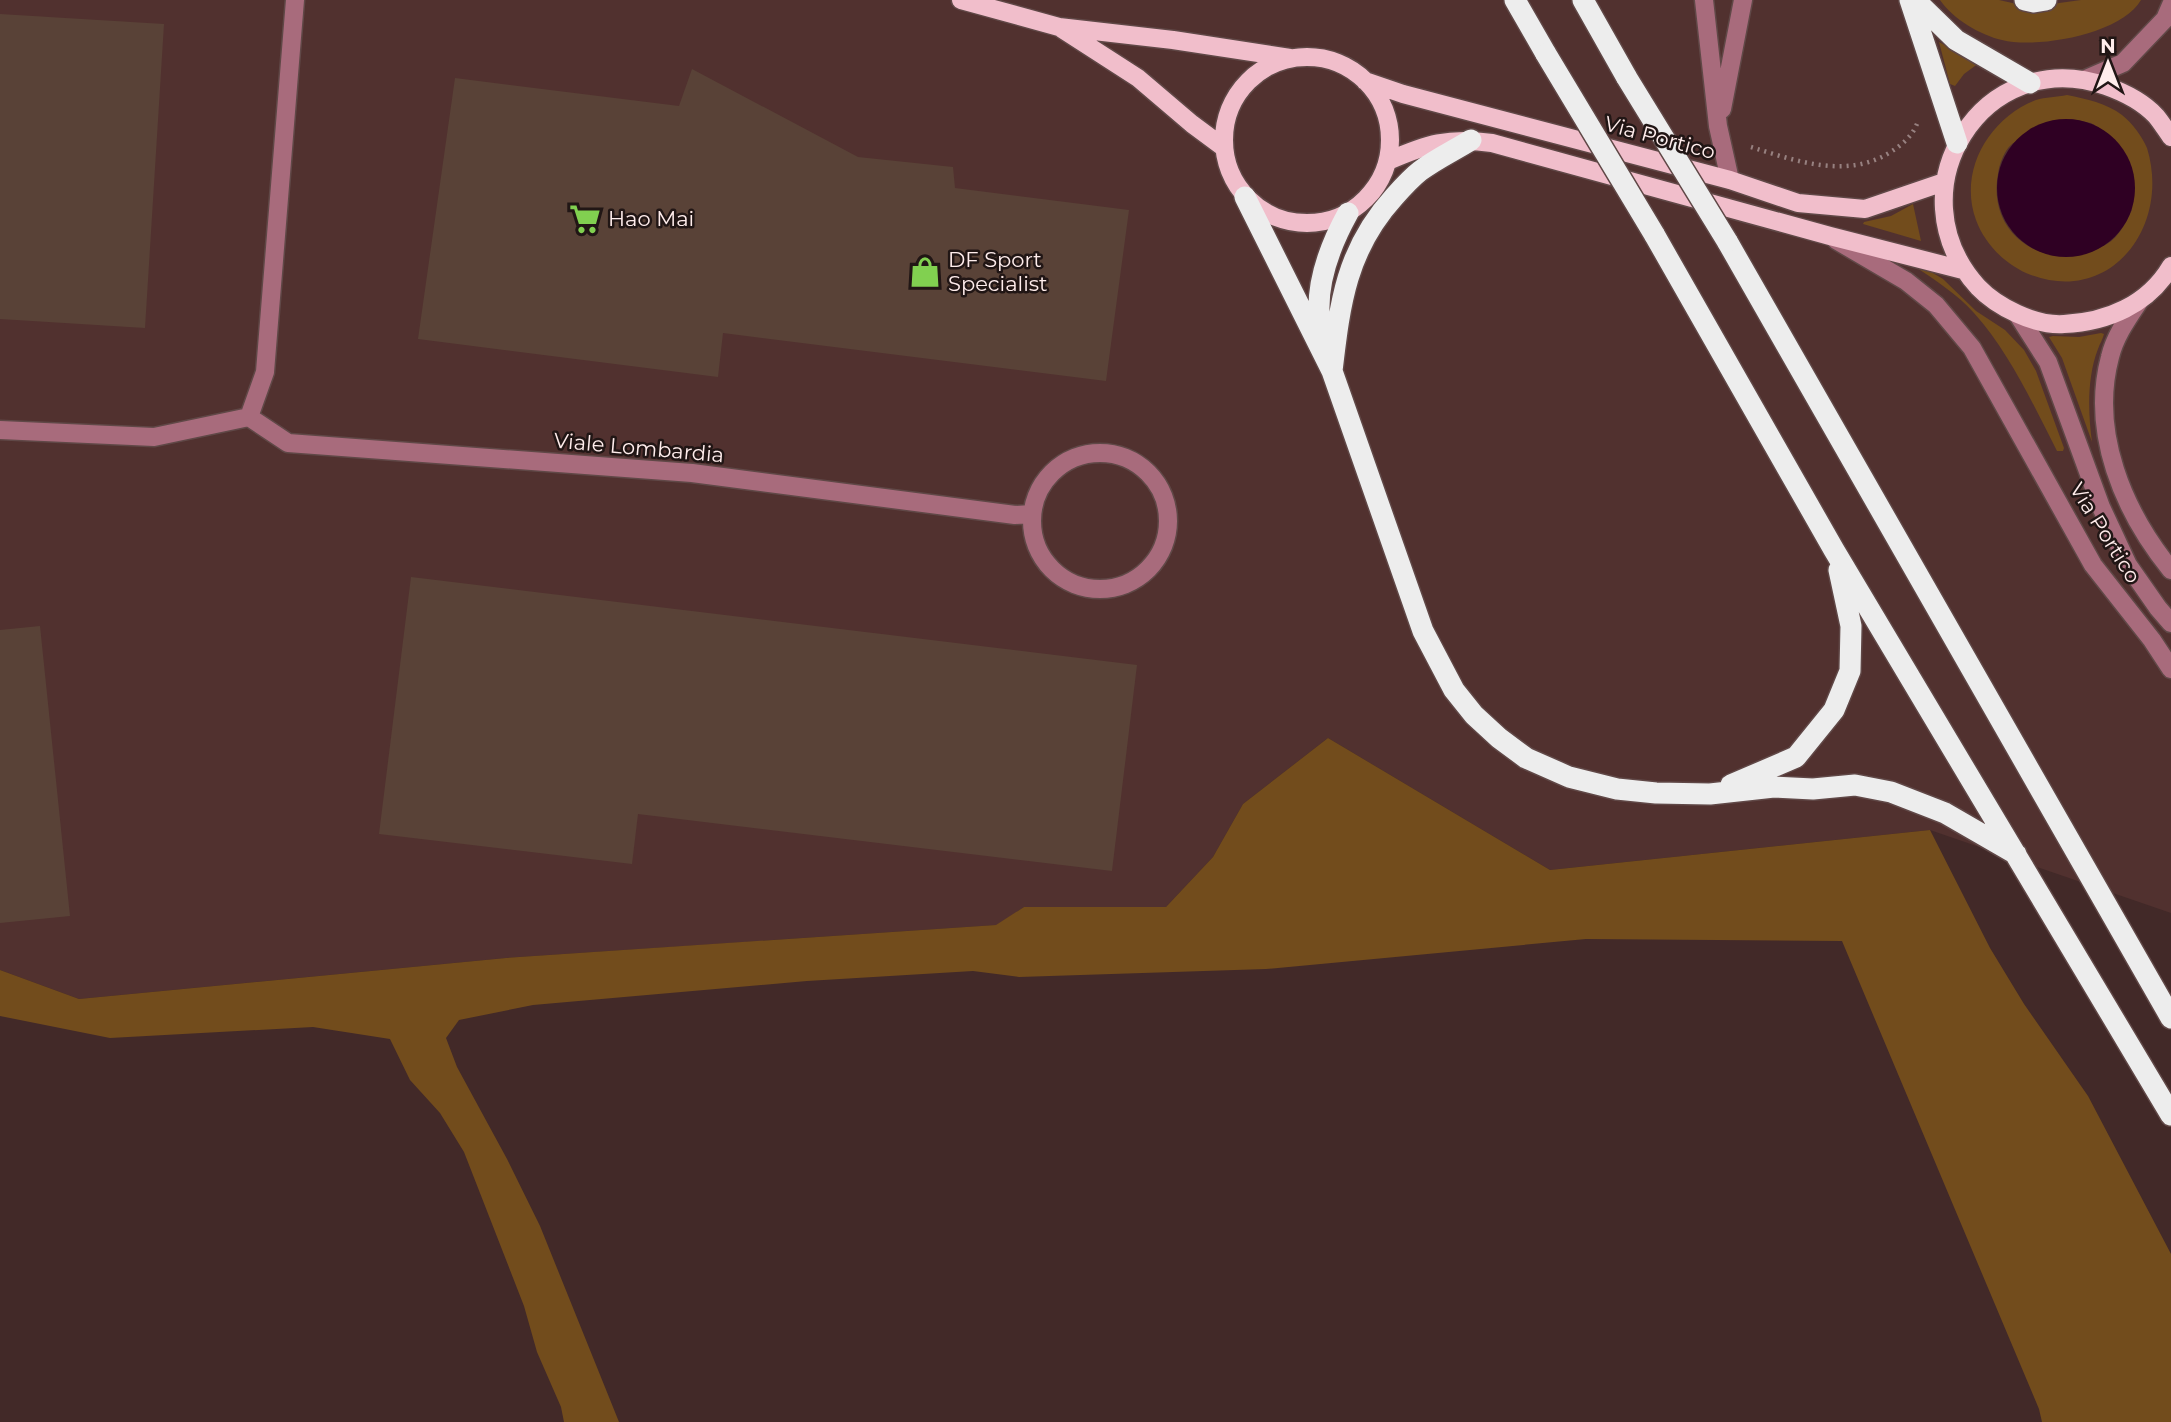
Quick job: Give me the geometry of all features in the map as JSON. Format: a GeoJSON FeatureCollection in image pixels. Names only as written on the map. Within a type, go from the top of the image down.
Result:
{"type":"FeatureCollection","features":[{"type":"Feature","properties":{"kind":"highway"},"geometry":{"type":"LineString","coordinates":[[1515,0],[1654,234],[1834,550],[2171,1115]]}},
{"type":"Feature","properties":{"kind":"highway"},"geometry":{"type":"LineString","coordinates":[[1583,0],[1727,242],[2171,1018]]}},
{"type":"Feature","properties":{"kind":"highway"},"geometry":{"type":"LineString","coordinates":[[1912,0],[1956,40],[2030,83]]}},
{"type":"Feature","properties":{"kind":"highway"},"geometry":{"type":"LineString","coordinates":[[1912,0],[1957,143]]}},
{"type":"Feature","properties":{"kind":"highway"},"geometry":{"type":"LineString","coordinates":[[2025,0],[2046,0]]}},
{"type":"Feature","properties":{"kind":"highway"},"geometry":{"type":"LineString","coordinates":[[1332,371],[1336,331],[1349,273],[1357,248],[1372,223],[1420,171],[1471,140]]}},
{"type":"Feature","properties":{"kind":"highway"},"geometry":{"type":"LineString","coordinates":[[1245,197],[1332,371]]}},
{"type":"Feature","properties":{"kind":"highway"},"geometry":{"type":"LineString","coordinates":[[1348,213],[1333,240],[1322,285],[1319,313],[1332,371],[1423,631],[1454,690],[1474,715],[1526,758],[1569,777],[1617,789],[1656,793],[1710,794],[1774,787],[1813,789],[1855,785],[1891,792],[1945,813],[2016,853]]}},
{"type":"Feature","properties":{"kind":"highway"},"geometry":{"type":"LineString","coordinates":[[1710,794],[1796,757],[1834,710],[1850,671],[1851,626],[1834,550]]}},
{"type":"Feature","properties":{"kind":"main road","name":"Via Portico"},"geometry":{"type":"LineString","coordinates":[[961,0],[995,4],[1059,27],[1138,78],[1223,147]]}},
{"type":"Feature","properties":{"kind":"main road","name":"Via Portico"},"geometry":{"type":"LineString","coordinates":[[1059,27],[1174,40],[1293,58],[1323,59],[1346,67],[1365,81],[1386,114],[1390,131],[1388,161],[1380,181],[1366,199],[1348,213],[1326,222],[1293,223],[1257,208],[1233,181],[1226,164],[1223,147],[1227,113],[1244,85],[1268,67],[1293,58]]}},
{"type":"Feature","properties":{"kind":"main road","name":"Via Portico"},"geometry":{"type":"LineString","coordinates":[[2171,137],[2155,115],[2123,92],[2086,79],[2058,78],[2030,83],[2000,96],[1976,117],[1957,143],[1944,182],[1942,212],[1949,242],[1963,270],[1987,296],[2018,315],[2060,325],[2102,320],[2140,300],[2171,266]]}},
{"type":"Feature","properties":{"kind":"main road","name":"Via Portico"},"geometry":{"type":"LineString","coordinates":[[1365,81],[1403,94],[1730,180],[1797,203],[1865,209],[1944,182]]}},
{"type":"Feature","properties":{"kind":"main road","name":"Via Portico"},"geometry":{"type":"LineString","coordinates":[[1388,161],[1440,142],[1471,140],[1963,270]]}},
{"type":"Feature","properties":{"kind":"street"},"geometry":{"type":"LineString","coordinates":[[0,430],[153,437],[249,418],[265,372],[295,0]]}},
{"type":"Feature","properties":{"kind":"street"},"geometry":{"type":"LineString","coordinates":[[1720,131],[1743,0]]}},
{"type":"Feature","properties":{"kind":"street"},"geometry":{"type":"LineString","coordinates":[[1703,4],[1720,131],[1730,180]]}},
{"type":"Feature","properties":{"kind":"street","name":"Via Portico"},"geometry":{"type":"LineString","coordinates":[[2086,79],[2123,63],[2165,19],[2171,5]]}},
{"type":"Feature","properties":{"kind":"street","name":"Via Portico"},"geometry":{"type":"LineString","coordinates":[[1830,236],[1906,281],[1936,305],[1972,348],[2093,565],[2152,640]]}},
{"type":"Feature","properties":{"kind":"street"},"geometry":{"type":"LineString","coordinates":[[2140,300],[2110,354],[2104,387],[2105,430],[2111,462],[2127,499],[2159,555],[2171,570]]}},
{"type":"Feature","properties":{"kind":"street","name":"Via Portico"},"geometry":{"type":"LineString","coordinates":[[2018,315],[2048,362],[2101,507],[2128,565],[2171,623]]}},
{"type":"Feature","properties":{"kind":"street","name":"Viale Lombardia"},"geometry":{"type":"LineString","coordinates":[[249,418],[288,443],[692,473],[1014,515],[1032,514]]}},
{"type":"Feature","properties":{"kind":"street"},"geometry":{"type":"LineString","coordinates":[[1092,453],[1115,455],[1136,464],[1153,478],[1164,498],[1168,520],[1165,542],[1155,562],[1139,577],[1119,587],[1097,590],[1075,585],[1056,574],[1041,557],[1033,536],[1032,514],[1038,492],[1051,473],[1070,460],[1092,453]]}},
{"type":"Feature","properties":{"kind":"street"},"geometry":{"type":"LineString","coordinates":[[2152,640],[2171,656]]}},
{"type":"Feature","properties":{"kind":"street"},"geometry":{"type":"LineString","coordinates":[[2152,640],[2171,669]]}},
{"type":"Feature","properties":{"kind":"path"},"geometry":{"type":"LineString","coordinates":[[1720,131],[1784,158],[1815,164],[1861,165],[1900,146],[1912,134],[1919,116]]}},
{"type":"Feature","properties":{"kind":"shaded area"},"geometry":{"type":"Polygon","coordinates":[[[0,0],[2171,0],[2171,913],[1930,830],[1550,870],[1328,738],[1243,804],[1213,857],[1166,907],[1024,907],[997,925],[506,958],[79,999],[0,970],[0,0]]]}},
{"type":"Feature","properties":{"kind":"shaded area"},"geometry":{"type":"Polygon","coordinates":[[[1940,0],[1999,0],[2030,7],[2081,0],[2141,0],[2131,12],[2098,30],[2056,40],[2017,42],[2002,40],[1968,25],[1940,0]]]}},
{"type":"Feature","properties":{"kind":"shaded area"},"geometry":{"type":"Polygon","coordinates":[[[1939,42],[1979,63],[1964,74],[1955,86],[1950,84],[1939,42]]]}},
{"type":"Feature","properties":{"kind":"shaded area"},"geometry":{"type":"Polygon","coordinates":[[[2067,95],[2103,104],[2126,118],[2140,134],[2147,148],[2152,177],[2150,205],[2142,230],[2128,252],[2109,269],[2086,279],[2060,281],[2022,271],[2005,260],[1991,246],[1976,220],[1971,202],[1971,183],[1982,148],[2004,119],[2036,100],[2067,95]],[[2071,119],[2039,131],[2008,148],[2001,162],[1997,197],[2002,217],[2013,233],[2027,245],[2045,253],[2065,256],[2086,253],[2107,244],[2119,233],[2132,210],[2109,134],[2091,123],[2071,119]]]}},
{"type":"Feature","properties":{"kind":"shaded area"},"geometry":{"type":"Polygon","coordinates":[[[2066,119],[2093,124],[2115,139],[2130,161],[2135,188],[2130,215],[2115,237],[2093,252],[2066,257],[2039,252],[2017,237],[2002,215],[1997,188],[2002,161],[2017,139],[2039,124],[2066,119]]]}},
{"type":"Feature","properties":{"kind":"shaded area"},"geometry":{"type":"Polygon","coordinates":[[[1913,204],[1921,241],[1863,224],[1891,216],[1913,204]]]}},
{"type":"Feature","properties":{"kind":"shaded area"},"geometry":{"type":"Polygon","coordinates":[[[1916,263],[1943,279],[1976,311],[2005,330],[2024,350],[2036,371],[2063,451],[2057,451],[2020,379],[1987,328],[1946,288],[1914,266],[1916,263]]]}},
{"type":"Feature","properties":{"kind":"shaded area"},"geometry":{"type":"Polygon","coordinates":[[[2104,334],[2094,360],[2090,383],[2092,442],[2062,358],[2049,337],[2079,337],[2104,334]]]}},
{"type":"Feature","properties":{"kind":"shaded area"},"geometry":{"type":"Polygon","coordinates":[[[1328,738],[1550,870],[1930,830],[1990,948],[2024,1004],[2088,1096],[2171,1254],[2171,1422],[2042,1422],[2039,1409],[1842,941],[1586,939],[1266,969],[1019,977],[973,971],[807,981],[533,1005],[459,1020],[446,1038],[457,1067],[540,1226],[619,1422],[564,1422],[561,1407],[537,1352],[524,1306],[464,1152],[440,1113],[410,1080],[390,1039],[313,1027],[110,1038],[0,1016],[0,970],[79,999],[506,958],[996,925],[1024,907],[1166,907],[1213,857],[1243,804],[1328,738]]]}},
{"type":"Feature","properties":{"kind":"building"},"geometry":{"type":"Polygon","coordinates":[[[0,14],[164,24],[145,328],[0,319],[0,14]]]}},
{"type":"Feature","properties":{"kind":"building"},"geometry":{"type":"Polygon","coordinates":[[[692,69],[858,157],[953,167],[955,188],[1129,210],[1106,381],[723,333],[718,377],[418,339],[455,78],[679,106],[692,69]]]}},
{"type":"Feature","properties":{"kind":"building"},"geometry":{"type":"Polygon","coordinates":[[[411,577],[1137,665],[1112,871],[638,814],[632,864],[379,834],[411,577]]]}},
{"type":"Feature","properties":{"kind":"building"},"geometry":{"type":"Polygon","coordinates":[[[40,626],[70,916],[0,923],[0,630],[40,626]]]}},
{"type":"Feature","properties":{"kind":"place","name":"Hao Mai"},"geometry":{"type":"Point","coordinates":[585,219]}},
{"type":"Feature","properties":{"kind":"place","name":"DF Sport Specialist"},"geometry":{"type":"Point","coordinates":[925,272]}}]}
